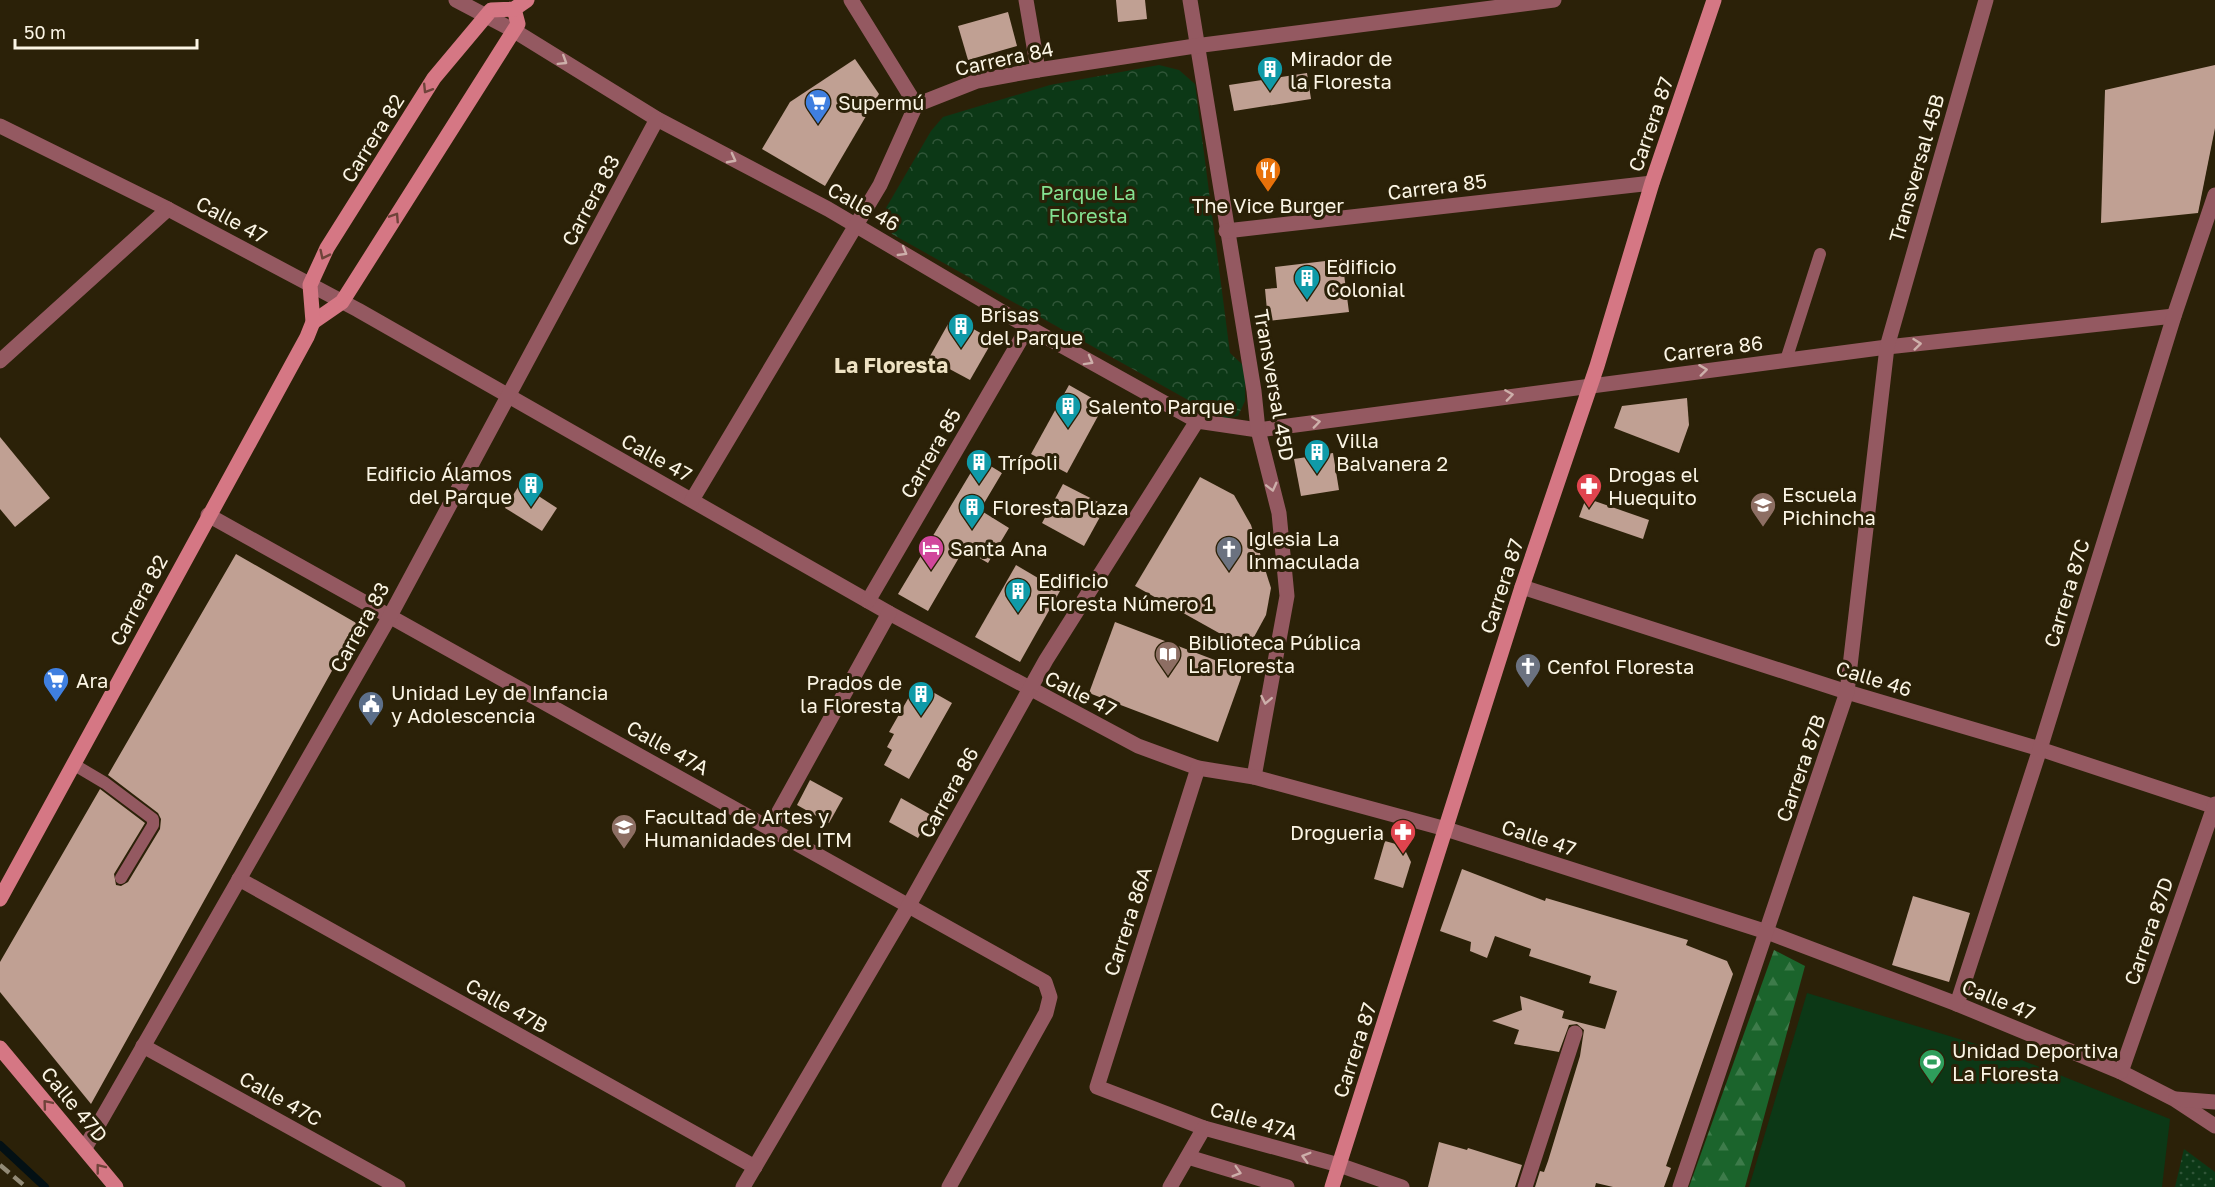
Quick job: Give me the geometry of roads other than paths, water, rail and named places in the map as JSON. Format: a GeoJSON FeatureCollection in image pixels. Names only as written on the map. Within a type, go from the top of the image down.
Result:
{"type":"FeatureCollection","features":[{"type":"Feature","properties":{"kind":"street","name":"Calle 46"},"geometry":{"type":"LineString","coordinates":[[456,0],[513,30],[657,119],[855,225],[1028,327],[1197,421],[1258,430]]}},
{"type":"Feature","properties":{"kind":"street"},"geometry":{"type":"LineString","coordinates":[[486,16],[491,10],[513,9],[527,0]]}},
{"type":"Feature","properties":{"kind":"street"},"geometry":{"type":"LineString","coordinates":[[692,500],[879,185],[916,105],[851,0]]}},
{"type":"Feature","properties":{"kind":"street"},"geometry":{"type":"LineString","coordinates":[[1026,0],[1038,70]]}},
{"type":"Feature","properties":{"kind":"street","name":"Transversal 45D"},"geometry":{"type":"LineString","coordinates":[[1190,0],[1195,46],[1254,391],[1258,430],[1279,513],[1287,596],[1254,777]]}},
{"type":"Feature","properties":{"kind":"street","name":"Carrera 84"},"geometry":{"type":"LineString","coordinates":[[916,105],[976,81],[1038,70],[1195,46],[1554,0]]}},
{"type":"Feature","properties":{"kind":"street","name":"Carrera 87"},"geometry":{"type":"LineString","coordinates":[[1332,1187],[1522,587],[1591,384],[1652,183],[1714,0]]}},
{"type":"Feature","properties":{"kind":"street","name":"Transversal 45B"},"geometry":{"type":"LineString","coordinates":[[1887,347],[1986,0]]}},
{"type":"Feature","properties":{"kind":"street"},"geometry":{"type":"LineString","coordinates":[[513,9],[518,24],[513,30]]}},
{"type":"Feature","properties":{"kind":"street","name":"Carrera 82"},"geometry":{"type":"LineString","coordinates":[[313,322],[310,285],[327,248],[434,78],[486,16]]}},
{"type":"Feature","properties":{"kind":"street","name":"Carrera 82"},"geometry":{"type":"LineString","coordinates":[[0,898],[313,322],[342,302],[513,30]]}},
{"type":"Feature","properties":{"kind":"street","name":"Carrera 83"},"geometry":{"type":"LineString","coordinates":[[85,1148],[390,616],[657,119]]}},
{"type":"Feature","properties":{"kind":"street","name":"Calle 47"},"geometry":{"type":"LineString","coordinates":[[0,126],[168,208],[342,302],[889,613],[1029,690],[1138,746],[1198,768],[1254,777],[1446,829],[1767,932],[1957,1004],[2121,1071],[2174,1099],[2215,1126]]}},
{"type":"Feature","properties":{"kind":"street","name":"Carrera 85"},"geometry":{"type":"LineString","coordinates":[[1226,231],[1652,183]]}},
{"type":"Feature","properties":{"kind":"street","name":"Carrera 87C"},"geometry":{"type":"LineString","coordinates":[[1957,1004],[2040,749],[2174,316],[2212,212],[2215,195]]}},
{"type":"Feature","properties":{"kind":"street"},"geometry":{"type":"LineString","coordinates":[[0,361],[168,208]]}},
{"type":"Feature","properties":{"kind":"street","name":"Carrera 86"},"geometry":{"type":"LineString","coordinates":[[1258,430],[1591,384],[1887,347],[2174,316]]}},
{"type":"Feature","properties":{"kind":"street","name":"Carrera 85"},"geometry":{"type":"LineString","coordinates":[[868,601],[1028,327]]}},
{"type":"Feature","properties":{"kind":"street","name":"Carrera 87B"},"geometry":{"type":"LineString","coordinates":[[1680,1187],[1847,692],[1887,347]]}},
{"type":"Feature","properties":{"kind":"street","name":"Carrera 86"},"geometry":{"type":"LineString","coordinates":[[743,1187],[909,905],[1029,690],[1197,421]]}},
{"type":"Feature","properties":{"kind":"street","name":"Calle 47A"},"geometry":{"type":"LineString","coordinates":[[208,515],[1045,982],[1050,997],[1046,1013],[949,1187]]}},
{"type":"Feature","properties":{"kind":"street","name":"Calle 46"},"geometry":{"type":"LineString","coordinates":[[1522,587],[1847,692],[2040,749],[2215,806]]}},
{"type":"Feature","properties":{"kind":"street"},"geometry":{"type":"LineString","coordinates":[[770,828],[889,613]]}},
{"type":"Feature","properties":{"kind":"street","name":"Carrera 86A"},"geometry":{"type":"LineString","coordinates":[[1097,1088],[1198,768]]}},
{"type":"Feature","properties":{"kind":"street","name":"Carrera 87D"},"geometry":{"type":"LineString","coordinates":[[2121,1071],[2215,806]]}},
{"type":"Feature","properties":{"kind":"street","name":"Calle 47B"},"geometry":{"type":"LineString","coordinates":[[239,879],[755,1167]]}},
{"type":"Feature","properties":{"kind":"street"},"geometry":{"type":"LineString","coordinates":[[1525,1187],[1575,1032]]}},
{"type":"Feature","properties":{"kind":"street","name":"Calle 47C"},"geometry":{"type":"LineString","coordinates":[[143,1046],[399,1187]]}},
{"type":"Feature","properties":{"kind":"street","name":"Calle 47D"},"geometry":{"type":"LineString","coordinates":[[0,1048],[116,1187]]}},
{"type":"Feature","properties":{"kind":"street","name":"Calle 47A"},"geometry":{"type":"LineString","coordinates":[[1097,1088],[1204,1128],[1339,1165],[1402,1187]]}},
{"type":"Feature","properties":{"kind":"street"},"geometry":{"type":"LineString","coordinates":[[2174,1099],[2215,1102]]}},
{"type":"Feature","properties":{"kind":"street"},"geometry":{"type":"LineString","coordinates":[[1170,1187],[1204,1128]]}},
{"type":"Feature","properties":{"kind":"street"},"geometry":{"type":"LineString","coordinates":[[1188,1157],[1287,1187]]}},
{"type":"Feature","properties":{"kind":"lane"},"geometry":{"type":"LineString","coordinates":[[1786,360],[1820,254]]}},
{"type":"Feature","properties":{"kind":"lane"},"geometry":{"type":"LineString","coordinates":[[73,764],[105,783],[153,819],[153,825],[121,878]]}},
{"type":"Feature","properties":{"kind":"waterway"},"geometry":{"type":"LineString","coordinates":[[0,1145],[45,1187]]}},
{"type":"Feature","properties":{"kind":"railway"},"geometry":{"type":"LineString","coordinates":[[0,1165],[26,1187]]}},
{"type":"Feature","properties":{"kind":"place","name":"Mirador de la Floresta"},"geometry":{"type":"Point","coordinates":[1270,92]}},
{"type":"Feature","properties":{"kind":"place","name":"Supermú"},"geometry":{"type":"Point","coordinates":[818,125]}},
{"type":"Feature","properties":{"kind":"place","name":"The Vice Burger"},"geometry":{"type":"Point","coordinates":[1268,193]}},
{"type":"Feature","properties":{"kind":"place","name":"Edificio Colonial"},"geometry":{"type":"Point","coordinates":[1307,301]}},
{"type":"Feature","properties":{"kind":"place","name":"Brisas del Parque"},"geometry":{"type":"Point","coordinates":[961,349]}},
{"type":"Feature","properties":{"kind":"place","name":"Salento Parque"},"geometry":{"type":"Point","coordinates":[1068,429]}},
{"type":"Feature","properties":{"kind":"place","name":"Villa Balvanera 2"},"geometry":{"type":"Point","coordinates":[1317,475]}},
{"type":"Feature","properties":{"kind":"place","name":"Trípoli"},"geometry":{"type":"Point","coordinates":[979,485]}},
{"type":"Feature","properties":{"kind":"place","name":"Edificio Álamos del Parque"},"geometry":{"type":"Point","coordinates":[531,508]}},
{"type":"Feature","properties":{"kind":"place","name":"Drogas el Huequito"},"geometry":{"type":"Point","coordinates":[1589,509]}},
{"type":"Feature","properties":{"kind":"place","name":"Escuela Pichincha"},"geometry":{"type":"Point","coordinates":[1763,528]}},
{"type":"Feature","properties":{"kind":"place","name":"Floresta Plaza"},"geometry":{"type":"Point","coordinates":[972,530]}},
{"type":"Feature","properties":{"kind":"place","name":"Santa Ana"},"geometry":{"type":"Point","coordinates":[931,571]}},
{"type":"Feature","properties":{"kind":"place","name":"Iglesia La Inmaculada"},"geometry":{"type":"Point","coordinates":[1229,572]}},
{"type":"Feature","properties":{"kind":"place","name":"Edificio Floresta Número 1"},"geometry":{"type":"Point","coordinates":[1018,614]}},
{"type":"Feature","properties":{"kind":"place","name":"Biblioteca Pública La Floresta"},"geometry":{"type":"Point","coordinates":[1168,677]}},
{"type":"Feature","properties":{"kind":"place","name":"Cenfol Floresta"},"geometry":{"type":"Point","coordinates":[1528,689]}},
{"type":"Feature","properties":{"kind":"place","name":"Ara"},"geometry":{"type":"Point","coordinates":[56,703]}},
{"type":"Feature","properties":{"kind":"place","name":"Prados de la Floresta"},"geometry":{"type":"Point","coordinates":[921,717]}},
{"type":"Feature","properties":{"kind":"place","name":"Unidad Ley de Infancia y Adolescencia"},"geometry":{"type":"Point","coordinates":[371,727]}},
{"type":"Feature","properties":{"kind":"place","name":"Facultad de Artes y Humanidades del ITM"},"geometry":{"type":"Point","coordinates":[624,850]}},
{"type":"Feature","properties":{"kind":"place","name":"Drogueria"},"geometry":{"type":"Point","coordinates":[1403,855]}},
{"type":"Feature","properties":{"kind":"place","name":"Unidad Deportiva La Floresta"},"geometry":{"type":"Point","coordinates":[1932,1085]}},
{"type":"Feature","properties":{"kind":"district","name":"La Floresta"},"geometry":{"type":"Point","coordinates":[891,365]}},
{"type":"Feature","properties":{"kind":"park label","name":"Parque La Floresta"},"geometry":{"type":"Point","coordinates":[1088,204]}}]}
